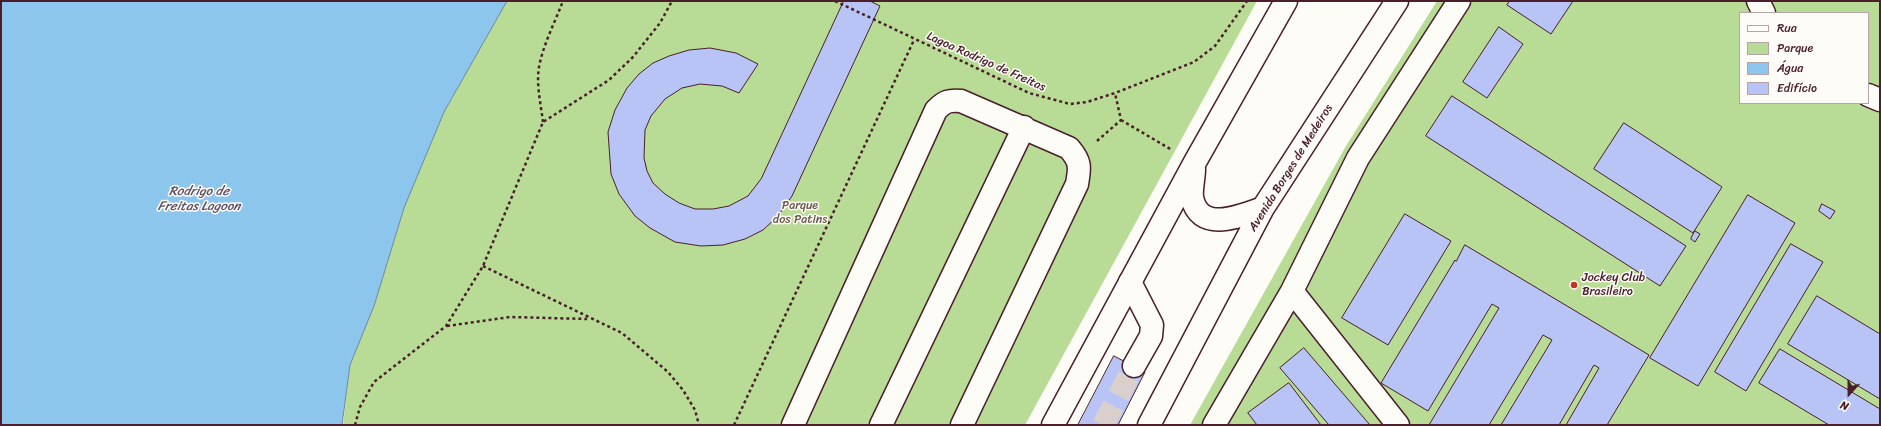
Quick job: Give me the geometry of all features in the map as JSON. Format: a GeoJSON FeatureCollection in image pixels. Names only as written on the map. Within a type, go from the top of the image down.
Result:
{"type":"FeatureCollection","features":[{"type":"Feature","properties":{"kind":"main road"},"geometry":{"type":"LineString","coordinates":[[1053,425],[1195,162],[1286,1]]}},
{"type":"Feature","properties":{"kind":"main road","name":"Avenida Borges de Medeiros"},"geometry":{"type":"LineString","coordinates":[[1149,425],[1263,208],[1397,1]]}},
{"type":"Feature","properties":{"kind":"main road"},"geometry":{"type":"LineString","coordinates":[[1214,425],[1292,291],[1358,158],[1459,1]]}},
{"type":"Feature","properties":{"kind":"main road"},"geometry":{"type":"LineString","coordinates":[[1758,1],[1764,12]]}},
{"type":"Feature","properties":{"kind":"main road"},"geometry":{"type":"LineString","coordinates":[[1869,95],[1880,100]]}},
{"type":"Feature","properties":{"kind":"main road"},"geometry":{"type":"LineString","coordinates":[[793,425],[936,110],[945,101],[961,101],[1070,148],[1078,158],[1080,168],[1077,184],[962,425]]}},
{"type":"Feature","properties":{"kind":"main road"},"geometry":{"type":"LineString","coordinates":[[881,425],[1024,127]]}},
{"type":"Feature","properties":{"kind":"main road"},"geometry":{"type":"LineString","coordinates":[[1195,162],[1192,197],[1198,212],[1210,219],[1226,220],[1263,208]]}},
{"type":"Feature","properties":{"kind":"main road"},"geometry":{"type":"LineString","coordinates":[[1130,282],[1152,326],[1151,336],[1134,366]]}},
{"type":"Feature","properties":{"kind":"main road"},"geometry":{"type":"LineString","coordinates":[[1292,291],[1398,425]]}},
{"type":"Feature","properties":{"kind":"path"},"geometry":{"type":"LineString","coordinates":[[355,425],[360,408],[374,382],[446,326],[483,266],[543,122],[538,86],[539,68],[543,52],[563,1]]}},
{"type":"Feature","properties":{"kind":"path"},"geometry":{"type":"LineString","coordinates":[[543,122],[609,80],[633,57],[660,23],[672,1]]}},
{"type":"Feature","properties":{"kind":"path","name":"Lagoa Rodrigo de Freitas"},"geometry":{"type":"LineString","coordinates":[[835,1],[914,40],[1029,93],[1070,104],[1087,102],[1115,93],[1194,62],[1216,46],[1247,1]]}},
{"type":"Feature","properties":{"kind":"path"},"geometry":{"type":"LineString","coordinates":[[734,425],[914,40]]}},
{"type":"Feature","properties":{"kind":"path"},"geometry":{"type":"LineString","coordinates":[[1115,93],[1121,120],[1195,162]]}},
{"type":"Feature","properties":{"kind":"path"},"geometry":{"type":"LineString","coordinates":[[1078,158],[1121,120]]}},
{"type":"Feature","properties":{"kind":"path"},"geometry":{"type":"LineString","coordinates":[[483,266],[622,334],[668,372],[683,390],[694,410],[699,425]]}},
{"type":"Feature","properties":{"kind":"path"},"geometry":{"type":"LineString","coordinates":[[446,326],[510,317],[589,319]]}},
{"type":"Feature","properties":{"kind":"green space","name":"Parque dos Patins"},"geometry":{"type":"Polygon","coordinates":[[[507,1],[1257,1],[1025,425],[343,425],[350,365],[374,306],[404,208],[444,112],[507,1]]]}},
{"type":"Feature","properties":{"kind":"green space","name":"Jockey Club Brasileiro"},"geometry":{"type":"Polygon","coordinates":[[[1437,1],[1880,1],[1880,425],[1190,425],[1346,146],[1437,1]]]}},
{"type":"Feature","properties":{"kind":"water","name":"Rodrigo de Freitas Lagoon"},"geometry":{"type":"Polygon","coordinates":[[[1,1],[507,1],[444,112],[404,208],[374,306],[350,365],[342,425],[1,425],[1,1]]]}},
{"type":"Feature","properties":{"kind":"building"},"geometry":{"type":"Polygon","coordinates":[[[844,1],[870,1],[880,6],[792,196],[777,217],[763,230],[745,239],[723,245],[701,246],[675,242],[650,228],[635,216],[619,194],[611,174],[608,132],[615,110],[627,88],[639,74],[653,63],[669,56],[689,50],[710,48],[736,53],[758,64],[739,93],[722,86],[700,84],[682,88],[665,99],[651,116],[645,130],[644,158],[647,171],[653,183],[665,194],[679,203],[695,209],[713,209],[729,206],[748,196],[761,179],[844,1]]]}},
{"type":"Feature","properties":{"kind":"building"},"geometry":{"type":"Polygon","coordinates":[[[1510,1],[1573,1],[1551,34],[1507,5],[1510,1]]]}},
{"type":"Feature","properties":{"kind":"building"},"geometry":{"type":"Polygon","coordinates":[[[1499,27],[1523,44],[1487,98],[1463,82],[1499,27]]]}},
{"type":"Feature","properties":{"kind":"building"},"geometry":{"type":"Polygon","coordinates":[[[1452,96],[1686,246],[1660,286],[1426,136],[1452,96]]]}},
{"type":"Feature","properties":{"kind":"building"},"geometry":{"type":"Polygon","coordinates":[[[1624,123],[1722,187],[1693,233],[1594,169],[1624,123]]]}},
{"type":"Feature","properties":{"kind":"building"},"geometry":{"type":"Polygon","coordinates":[[[1748,195],[1795,223],[1698,386],[1650,358],[1748,195]]]}},
{"type":"Feature","properties":{"kind":"building"},"geometry":{"type":"Polygon","coordinates":[[[1822,204],[1835,211],[1830,219],[1819,211],[1822,204]]]}},
{"type":"Feature","properties":{"kind":"building"},"geometry":{"type":"Polygon","coordinates":[[[1405,214],[1451,241],[1388,345],[1342,318],[1405,214]]]}},
{"type":"Feature","properties":{"kind":"building"},"geometry":{"type":"Polygon","coordinates":[[[1695,231],[1700,234],[1695,242],[1691,239],[1695,231]]]}},
{"type":"Feature","properties":{"kind":"building"},"geometry":{"type":"Polygon","coordinates":[[[1791,244],[1823,262],[1746,391],[1715,372],[1791,244]]]}},
{"type":"Feature","properties":{"kind":"building"},"geometry":{"type":"Polygon","coordinates":[[[1465,245],[1649,355],[1607,425],[1566,425],[1599,368],[1594,365],[1559,425],[1501,425],[1552,340],[1543,335],[1489,425],[1429,425],[1499,308],[1492,304],[1428,411],[1381,383],[1465,245]]]}},
{"type":"Feature","properties":{"kind":"building"},"geometry":{"type":"Polygon","coordinates":[[[1817,296],[1880,334],[1880,399],[1788,344],[1817,296]]]}},
{"type":"Feature","properties":{"kind":"building"},"geometry":{"type":"Polygon","coordinates":[[[1304,348],[1370,425],[1329,425],[1280,368],[1304,348]]]}},
{"type":"Feature","properties":{"kind":"building"},"geometry":{"type":"Polygon","coordinates":[[[1780,349],[1880,409],[1880,425],[1829,425],[1759,383],[1780,349]]]}},
{"type":"Feature","properties":{"kind":"building"},"geometry":{"type":"Polygon","coordinates":[[[1114,356],[1145,372],[1118,425],[1078,425],[1114,356]]]}},
{"type":"Feature","properties":{"kind":"building"},"geometry":{"type":"Polygon","coordinates":[[[1289,383],[1321,425],[1257,425],[1248,413],[1289,383]]]}},
{"type":"Feature","properties":{"kind":"tunnel"},"geometry":{"type":"LineString","coordinates":[[1103,425],[1134,366]]}},
{"type":"Feature","properties":{"kind":"place","name":"Jockey Club Brasileiro"},"geometry":{"type":"Point","coordinates":[1574,285]}}]}
